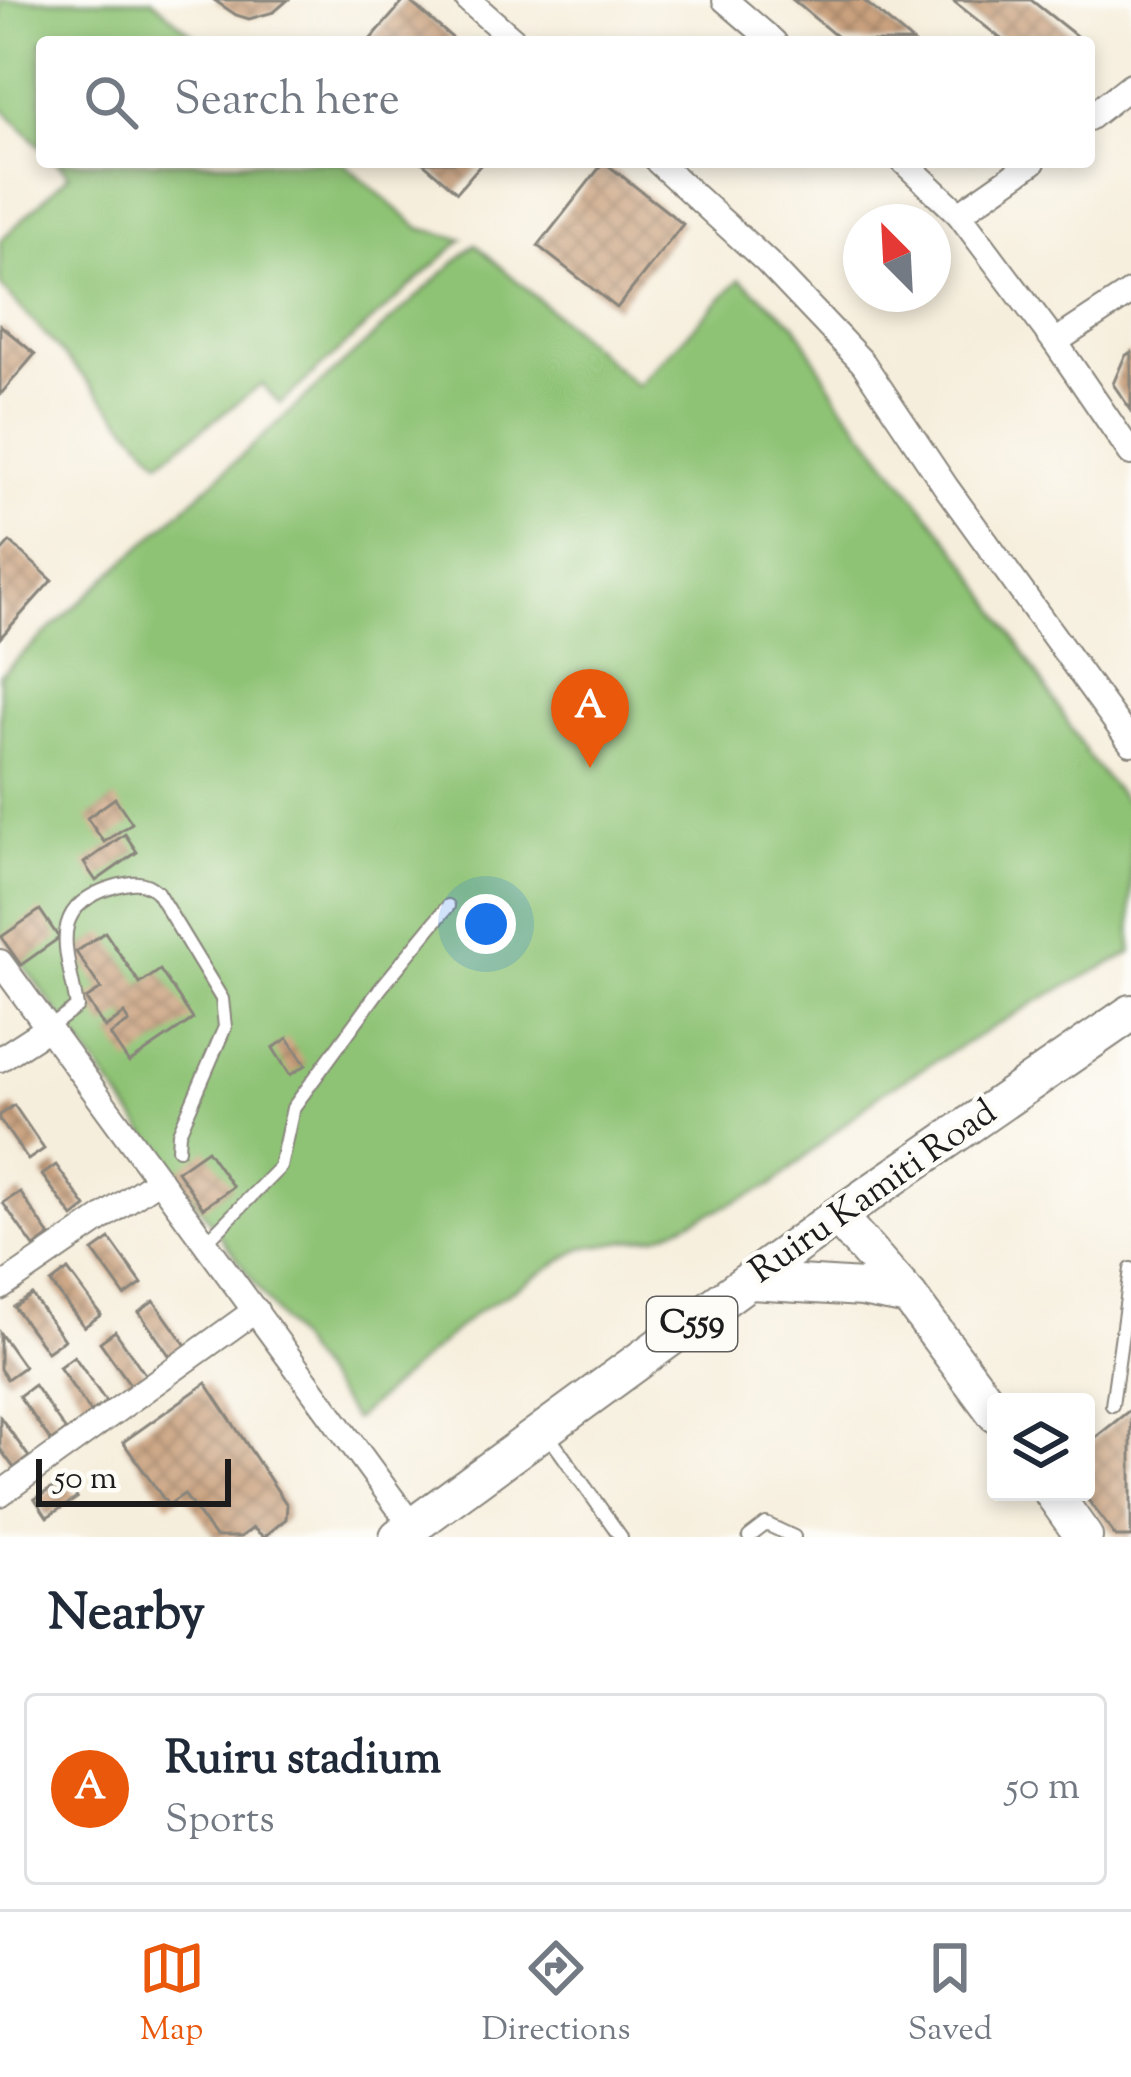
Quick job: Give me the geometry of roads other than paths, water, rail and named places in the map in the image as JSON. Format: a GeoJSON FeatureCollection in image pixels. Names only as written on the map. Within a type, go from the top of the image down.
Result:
{"type":"FeatureCollection","features":[{"type":"Feature","properties":{"kind":"main road","name":"Ruiru Kamiti Road"},"geometry":{"type":"LineString","coordinates":[[405,1532],[837,1216],[1127,1018]]}},
{"type":"Feature","properties":{"kind":"main road"},"geometry":{"type":"LineString","coordinates":[[837,1216],[909,1297],[987,1402]]}},
{"type":"Feature","properties":{"kind":"main road"},"geometry":{"type":"LineString","coordinates":[[752,1281],[805,1282],[909,1297]]}},
{"type":"Feature","properties":{"kind":"main road"},"geometry":{"type":"LineString","coordinates":[[1058,1501],[1084,1537]]}},
{"type":"Feature","properties":{"kind":"street"},"geometry":{"type":"LineString","coordinates":[[468,0],[509,36]]}},
{"type":"Feature","properties":{"kind":"street"},"geometry":{"type":"LineString","coordinates":[[725,0],[763,36]]}},
{"type":"Feature","properties":{"kind":"street"},"geometry":{"type":"LineString","coordinates":[[1095,113],[1131,85]]}},
{"type":"Feature","properties":{"kind":"street"},"geometry":{"type":"LineString","coordinates":[[665,168],[767,262],[863,363],[946,487],[1131,743]]}},
{"type":"Feature","properties":{"kind":"street"},"geometry":{"type":"LineString","coordinates":[[910,168],[959,214],[1055,341],[1131,454]]}},
{"type":"Feature","properties":{"kind":"street"},"geometry":{"type":"LineString","coordinates":[[959,214],[1024,168]]}},
{"type":"Feature","properties":{"kind":"street"},"geometry":{"type":"LineString","coordinates":[[1055,341],[1131,292]]}},
{"type":"Feature","properties":{"kind":"street"},"geometry":{"type":"LineString","coordinates":[[0,962],[256,1310],[405,1532]]}},
{"type":"Feature","properties":{"kind":"street"},"geometry":{"type":"LineString","coordinates":[[0,1059],[47,1028]]}},
{"type":"Feature","properties":{"kind":"street"},"geometry":{"type":"LineString","coordinates":[[0,1288],[159,1179]]}},
{"type":"Feature","properties":{"kind":"street"},"geometry":{"type":"LineString","coordinates":[[4,1486],[256,1310]]}},
{"type":"Feature","properties":{"kind":"lane"},"geometry":{"type":"LineString","coordinates":[[47,1028],[77,1006],[64,951],[69,917],[76,907],[113,887],[148,884],[226,1012],[225,1027],[179,1133],[178,1149]]}},
{"type":"Feature","properties":{"kind":"lane"},"geometry":{"type":"LineString","coordinates":[[206,1242],[280,1167],[293,1108],[448,906]]}},
{"type":"Feature","properties":{"kind":"lane"},"geometry":{"type":"LineString","coordinates":[[1112,1405],[1131,1269]]}},
{"type":"Feature","properties":{"kind":"lane"},"geometry":{"type":"LineString","coordinates":[[545,1431],[621,1537]]}},
{"type":"Feature","properties":{"kind":"lane"},"geometry":{"type":"LineString","coordinates":[[749,1537],[766,1524],[794,1537]]}},
{"type":"Feature","properties":{"kind":"place","name":"Ruiru stadium"},"geometry":{"type":"Point","coordinates":[590,768]}}]}
